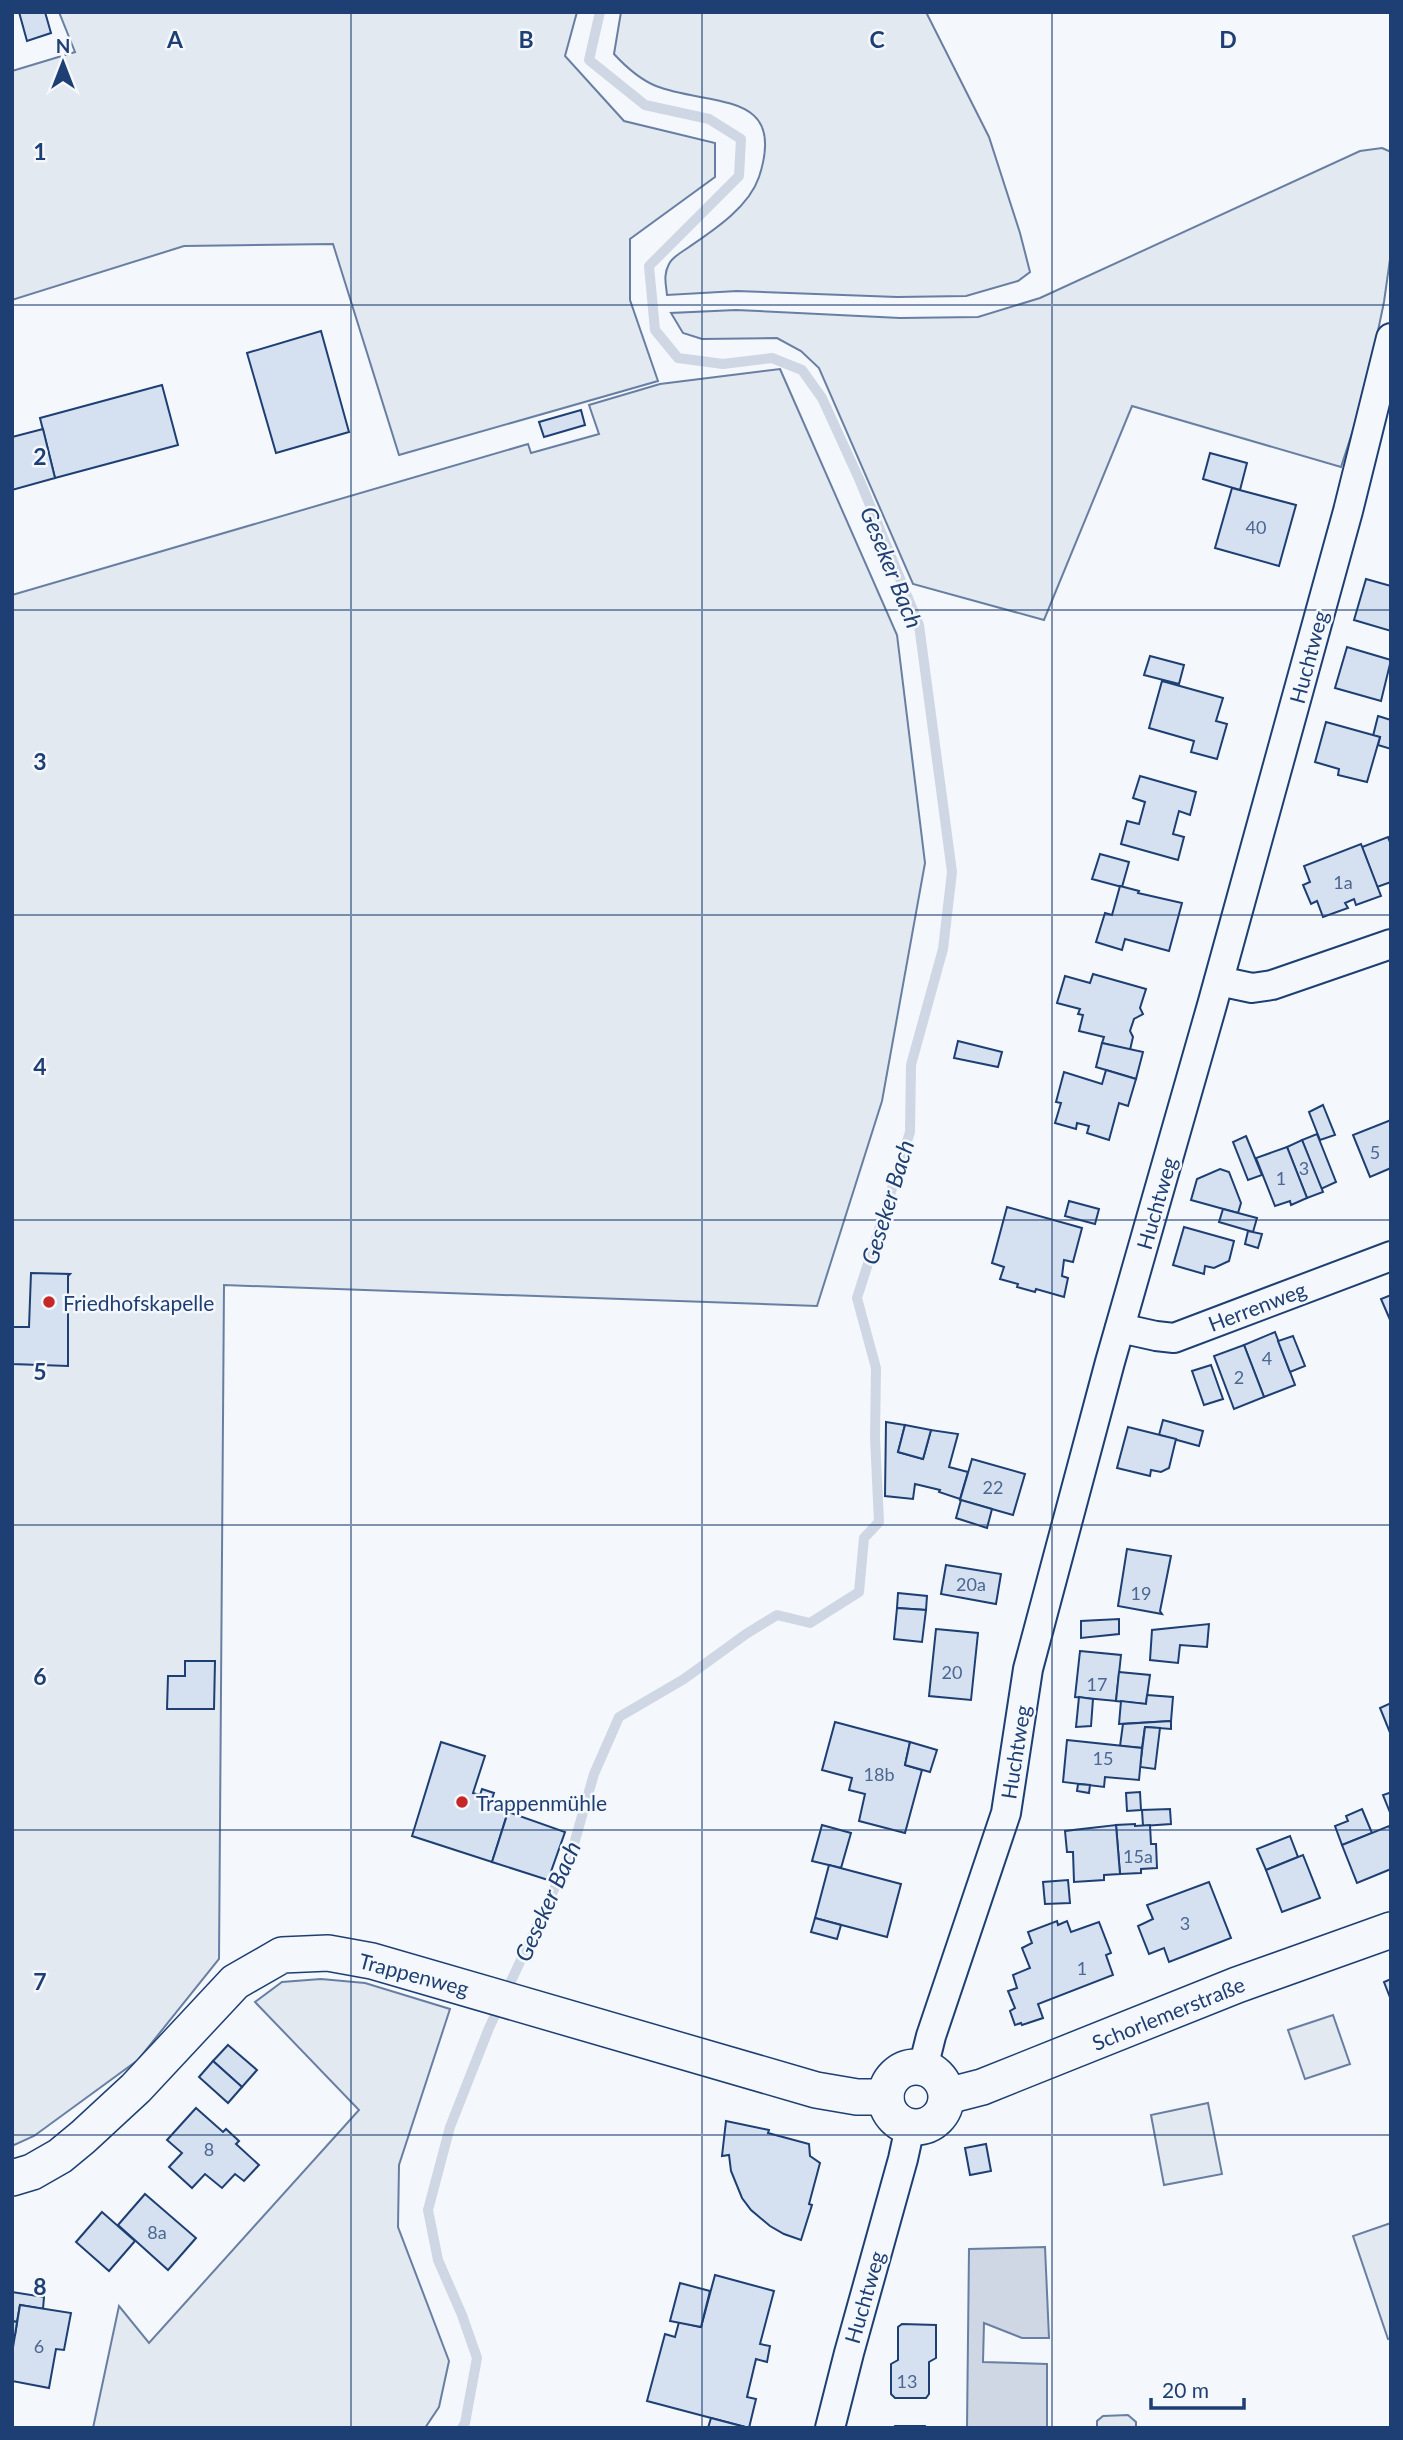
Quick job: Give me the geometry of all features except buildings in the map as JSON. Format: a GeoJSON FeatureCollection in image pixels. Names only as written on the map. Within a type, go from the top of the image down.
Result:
{"type":"FeatureCollection","features":[{"type":"Feature","properties":{"kind":"street","name":"Huchtweg"},"geometry":{"type":"LineString","coordinates":[[923,2067],[1006,1813],[1028,1669],[1348,511],[1391,338]]}},
{"type":"Feature","properties":{"kind":"street"},"geometry":{"type":"LineString","coordinates":[[1219,981],[1252,988],[1272,985],[1391,944]]}},
{"type":"Feature","properties":{"kind":"street","name":"Herrenweg"},"geometry":{"type":"LineString","coordinates":[[1121,1328],[1174,1338],[1391,1256]]}},
{"type":"Feature","properties":{"kind":"street","name":"Schorlemerstraße"},"geometry":{"type":"LineString","coordinates":[[947,2096],[982,2087],[1237,1985],[1391,1930]]}},
{"type":"Feature","properties":{"kind":"street","name":"Trappenweg"},"geometry":{"type":"LineString","coordinates":[[12,2178],[32,2172],[60,2156],[136,2088],[235,1982],[282,1955],[328,1953],[372,1961],[816,2090],[857,2097],[886,2097]]}},
{"type":"Feature","properties":{"kind":"street"},"geometry":{"type":"LineString","coordinates":[[923,2067],[939,2077],[947,2096],[942,2113],[936,2120],[928,2125],[910,2127],[902,2124],[890,2113],[886,2097],[887,2088],[897,2073],[905,2068],[923,2067]]}},
{"type":"Feature","properties":{"kind":"street","name":"Huchtweg"},"geometry":{"type":"LineString","coordinates":[[830,2428],[910,2127]]}},
{"type":"Feature","properties":{"kind":"shaded area"},"geometry":{"type":"Polygon","coordinates":[[[59,12],[577,12],[565,56],[624,121],[715,143],[715,177],[630,239],[630,300],[658,381],[399,455],[333,244],[184,246],[12,300],[12,71],[75,52],[59,12]]]}},
{"type":"Feature","properties":{"kind":"shaded area"},"geometry":{"type":"Polygon","coordinates":[[[621,12],[926,12],[989,137],[1030,272],[1018,281],[966,296],[897,297],[737,291],[667,295],[665,276],[670,261],[730,217],[754,188],[765,149],[763,129],[753,115],[739,106],[656,86],[633,72],[614,54],[621,12]]]}},
{"type":"Feature","properties":{"kind":"shaded area"},"geometry":{"type":"Polygon","coordinates":[[[1382,148],[1391,152],[1391,252],[1384,302],[1365,393],[1341,467],[1132,406],[1044,620],[913,584],[819,368],[801,351],[777,338],[702,339],[683,333],[671,313],[736,310],[900,318],[978,317],[1040,298],[1360,151],[1382,148]]]}},
{"type":"Feature","properties":{"kind":"shaded area"},"geometry":{"type":"Polygon","coordinates":[[[780,369],[897,635],[925,863],[882,1101],[817,1306],[224,1285],[219,1959],[138,2060],[34,2136],[12,2146],[12,595],[528,444],[531,453],[599,434],[589,405],[660,384],[780,369]]]}},
{"type":"Feature","properties":{"kind":"shaded area"},"geometry":{"type":"Polygon","coordinates":[[[321,1979],[365,1983],[450,2009],[399,2165],[398,2227],[449,2361],[439,2407],[425,2428],[93,2428],[119,2306],[149,2343],[359,2110],[255,2002],[282,1982],[321,1979]]]}},
{"type":"Feature","properties":{"kind":"shaded area"},"geometry":{"type":"Polygon","coordinates":[[[1333,2015],[1350,2064],[1305,2079],[1288,2030],[1333,2015]]]}},
{"type":"Feature","properties":{"kind":"shaded area"},"geometry":{"type":"Polygon","coordinates":[[[1208,2103],[1222,2174],[1164,2185],[1151,2115],[1208,2103]]]}},
{"type":"Feature","properties":{"kind":"shaded area"},"geometry":{"type":"Polygon","coordinates":[[[1391,2223],[1391,2338],[1388,2339],[1353,2236],[1391,2223]]]}},
{"type":"Feature","properties":{"kind":"shaded area"},"geometry":{"type":"Polygon","coordinates":[[[1045,2247],[1049,2338],[1022,2338],[984,2323],[983,2362],[1047,2364],[1047,2428],[967,2428],[969,2249],[1045,2247]]]}},
{"type":"Feature","properties":{"kind":"shaded area"},"geometry":{"type":"Polygon","coordinates":[[[1128,2415],[1136,2422],[1136,2428],[1097,2428],[1097,2421],[1103,2416],[1128,2415]]]}},
{"type":"Feature","properties":{"kind":"waterway","name":"Geseker Bach"},"geometry":{"type":"LineString","coordinates":[[462,2428],[477,2358],[438,2260],[428,2210],[450,2127],[489,2028],[572,1851],[594,1774],[619,1717],[684,1679],[777,1615],[810,1623],[859,1592],[864,1538],[879,1522],[875,1438],[876,1368],[857,1298],[910,1132],[911,1065],[943,949],[952,872],[919,625],[860,481],[822,398],[802,370],[772,358],[723,364],[678,358],[655,330],[649,266],[739,176],[741,139],[709,119],[645,105],[589,60],[600,12]]}},
{"type":"Feature","properties":{"kind":"place","name":"Friedhofskapelle"},"geometry":{"type":"Point","coordinates":[49,1302]}},
{"type":"Feature","properties":{"kind":"place","name":"Trappenmühle"},"geometry":{"type":"Point","coordinates":[462,1802]}}]}
